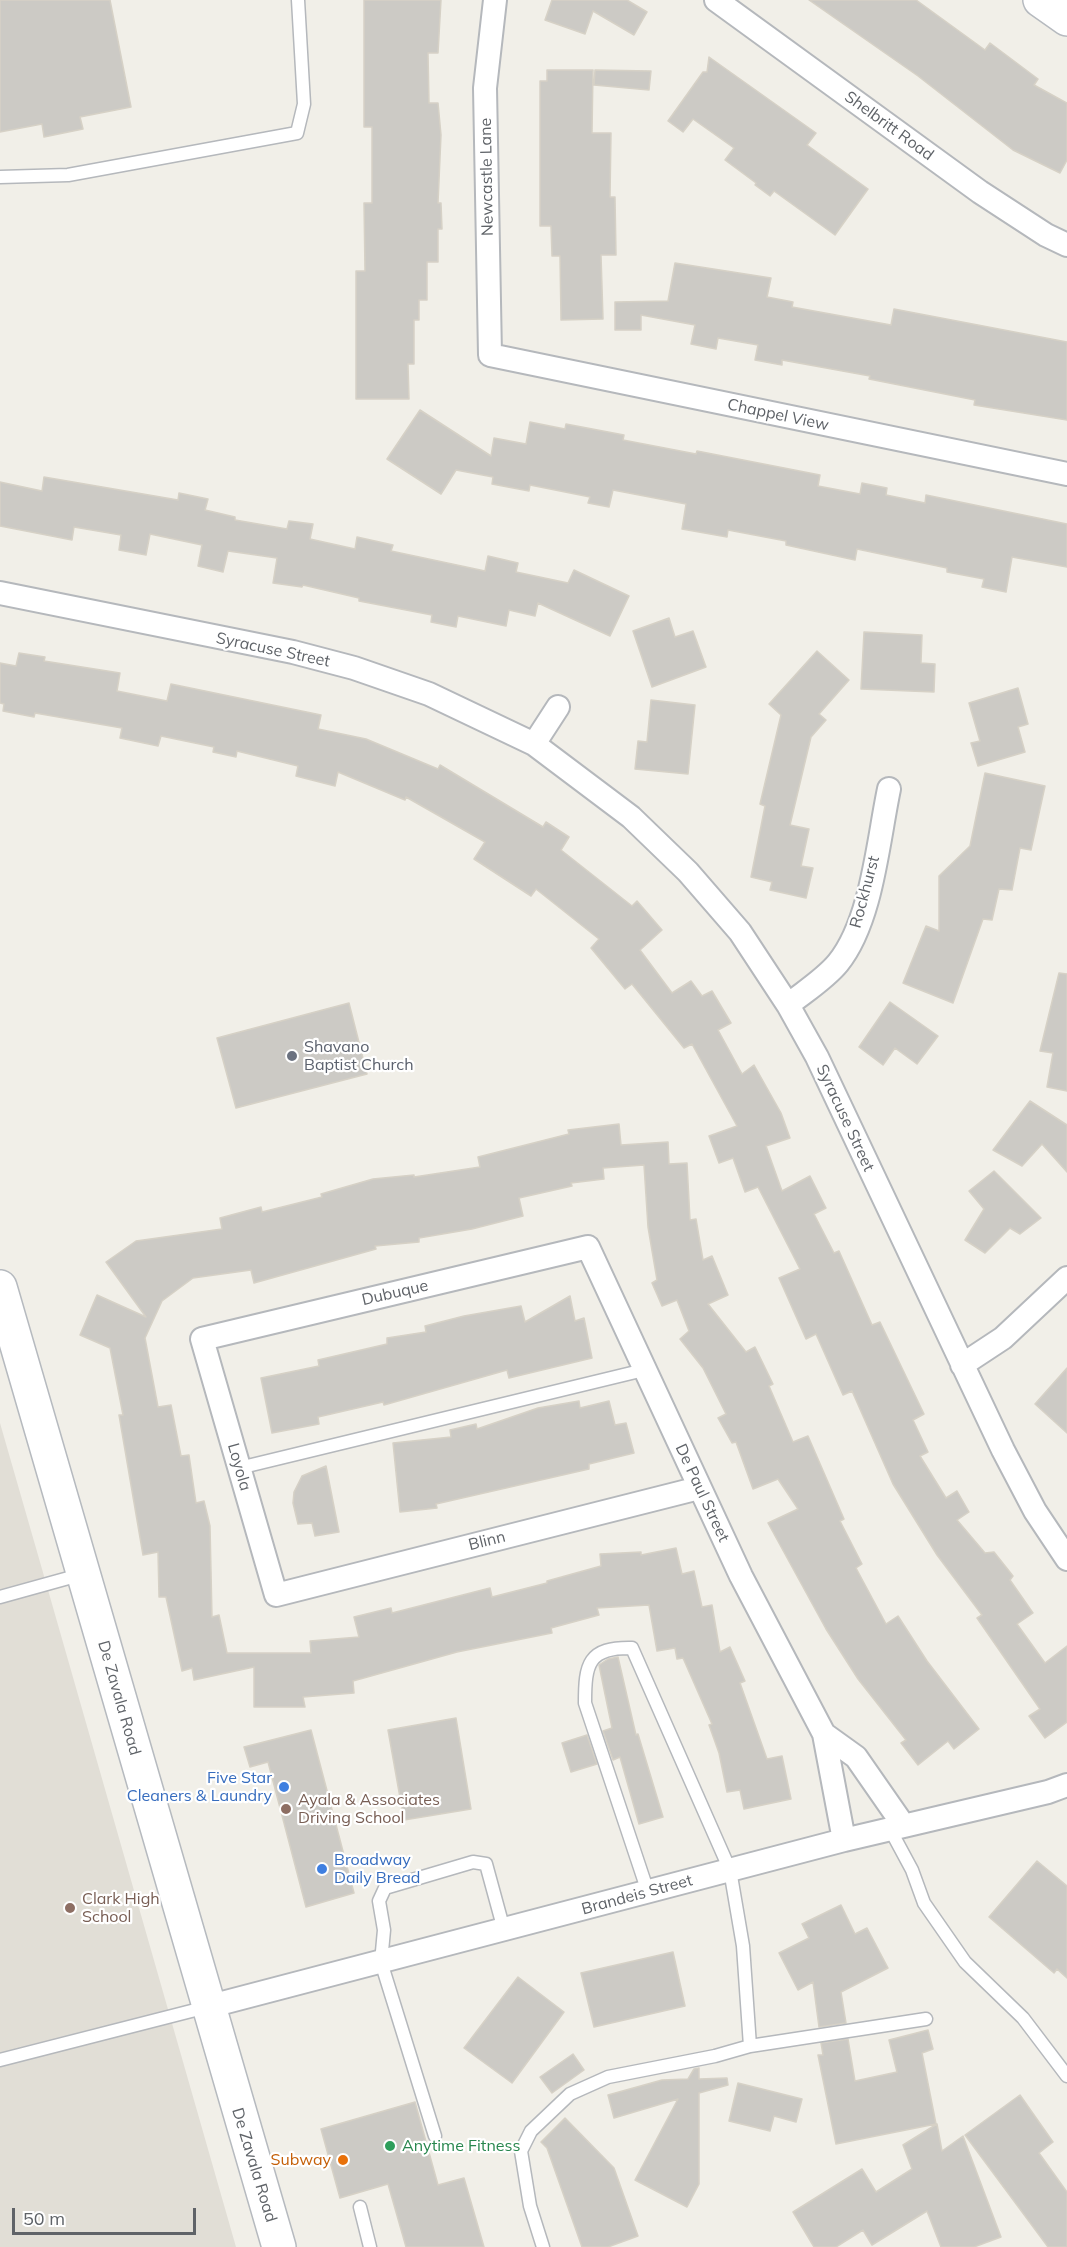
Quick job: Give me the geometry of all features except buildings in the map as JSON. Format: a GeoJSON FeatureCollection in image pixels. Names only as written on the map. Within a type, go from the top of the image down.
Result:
{"type":"FeatureCollection","features":[{"type":"Feature","properties":{"kind":"main road"},"geometry":{"type":"LineString","coordinates":[[1040,0],[1067,19]]}},
{"type":"Feature","properties":{"kind":"main road","name":"De Zavala Road"},"geometry":{"type":"LineString","coordinates":[[0,1287],[207,2007],[279,2247]]}},
{"type":"Feature","properties":{"kind":"street","name":"Newcastle Lane"},"geometry":{"type":"LineString","coordinates":[[490,356],[485,88],[495,0]]}},
{"type":"Feature","properties":{"kind":"street","name":"Shelbritt Road"},"geometry":{"type":"LineString","coordinates":[[716,0],[980,192],[1067,245]]}},
{"type":"Feature","properties":{"kind":"street","name":"Chappel View"},"geometry":{"type":"LineString","coordinates":[[490,356],[1067,474]]}},
{"type":"Feature","properties":{"kind":"street","name":"Syracuse Street"},"geometry":{"type":"LineString","coordinates":[[0,593],[292,652],[354,668],[429,694],[534,744],[631,817],[688,872],[740,932],[788,1005],[822,1068],[962,1365],[1030,1501],[1067,1559]]}},
{"type":"Feature","properties":{"kind":"street"},"geometry":{"type":"LineString","coordinates":[[534,744],[558,707]]}},
{"type":"Feature","properties":{"kind":"street","name":"Rockhurst"},"geometry":{"type":"LineString","coordinates":[[788,1005],[838,963],[858,928],[869,888],[889,789]]}},
{"type":"Feature","properties":{"kind":"street","name":"Dubuque"},"geometry":{"type":"LineString","coordinates":[[202,1339],[588,1247]]}},
{"type":"Feature","properties":{"kind":"street","name":"De Paul Street"},"geometry":{"type":"LineString","coordinates":[[588,1247],[699,1488],[824,1734],[844,1840]]}},
{"type":"Feature","properties":{"kind":"street"},"geometry":{"type":"LineString","coordinates":[[962,1365],[1003,1338],[1067,1278]]}},
{"type":"Feature","properties":{"kind":"street","name":"Loyola"},"geometry":{"type":"LineString","coordinates":[[202,1339],[276,1595]]}},
{"type":"Feature","properties":{"kind":"street","name":"Blinn"},"geometry":{"type":"LineString","coordinates":[[276,1595],[699,1488]]}},
{"type":"Feature","properties":{"kind":"street","name":"De Paul Street"},"geometry":{"type":"LineString","coordinates":[[824,1734],[856,1757],[897,1829]]}},
{"type":"Feature","properties":{"kind":"street","name":"Brandeis Street"},"geometry":{"type":"LineString","coordinates":[[207,2007],[844,1840],[1048,1792],[1067,1785]]}},
{"type":"Feature","properties":{"kind":"lane"},"geometry":{"type":"LineString","coordinates":[[0,177],[68,175],[297,133],[304,104],[298,0]]}},
{"type":"Feature","properties":{"kind":"lane"},"geometry":{"type":"LineString","coordinates":[[239,1468],[644,1370]]}},
{"type":"Feature","properties":{"kind":"lane"},"geometry":{"type":"LineString","coordinates":[[0,1597],[84,1574]]}},
{"type":"Feature","properties":{"kind":"lane"},"geometry":{"type":"LineString","coordinates":[[648,1892],[585,1703],[585,1671],[598,1653],[616,1647],[632,1648],[730,1870],[743,1946],[750,2046]]}},
{"type":"Feature","properties":{"kind":"lane"},"geometry":{"type":"LineString","coordinates":[[897,1829],[924,1903],[965,1962],[1023,2018],[1067,2076]]}},
{"type":"Feature","properties":{"kind":"lane"},"geometry":{"type":"LineString","coordinates":[[435,2136],[381,1962],[384,1930],[379,1901],[385,1888],[473,1862],[486,1864],[504,1930]]}},
{"type":"Feature","properties":{"kind":"lane"},"geometry":{"type":"LineString","coordinates":[[0,2060],[207,2007]]}},
{"type":"Feature","properties":{"kind":"lane"},"geometry":{"type":"LineString","coordinates":[[543,2247],[530,2206],[521,2151],[531,2131],[570,2094],[608,2077],[715,2056],[750,2046],[926,2019]]}},
{"type":"Feature","properties":{"kind":"lane"},"geometry":{"type":"LineString","coordinates":[[360,2207],[370,2247]]}},
{"type":"Feature","properties":{"kind":"shaded area","name":"Clark High School"},"geometry":{"type":"Polygon","coordinates":[[[0,1423],[42,1569],[236,2247],[0,2247],[0,1423]]]}},
{"type":"Feature","properties":{"kind":"place","name":"Shavano Baptist Church"},"geometry":{"type":"Point","coordinates":[292,1056]}},
{"type":"Feature","properties":{"kind":"place","name":"Five Star Cleaners & Laundry"},"geometry":{"type":"Point","coordinates":[284,1787]}},
{"type":"Feature","properties":{"kind":"place","name":"Ayala & Associates Driving School"},"geometry":{"type":"Point","coordinates":[286,1809]}},
{"type":"Feature","properties":{"kind":"place","name":"Broadway Daily Bread"},"geometry":{"type":"Point","coordinates":[322,1869]}},
{"type":"Feature","properties":{"kind":"place","name":"Clark High School"},"geometry":{"type":"Point","coordinates":[70,1908]}},
{"type":"Feature","properties":{"kind":"place","name":"Anytime Fitness"},"geometry":{"type":"Point","coordinates":[390,2146]}},
{"type":"Feature","properties":{"kind":"place","name":"Subway"},"geometry":{"type":"Point","coordinates":[343,2160]}}]}
